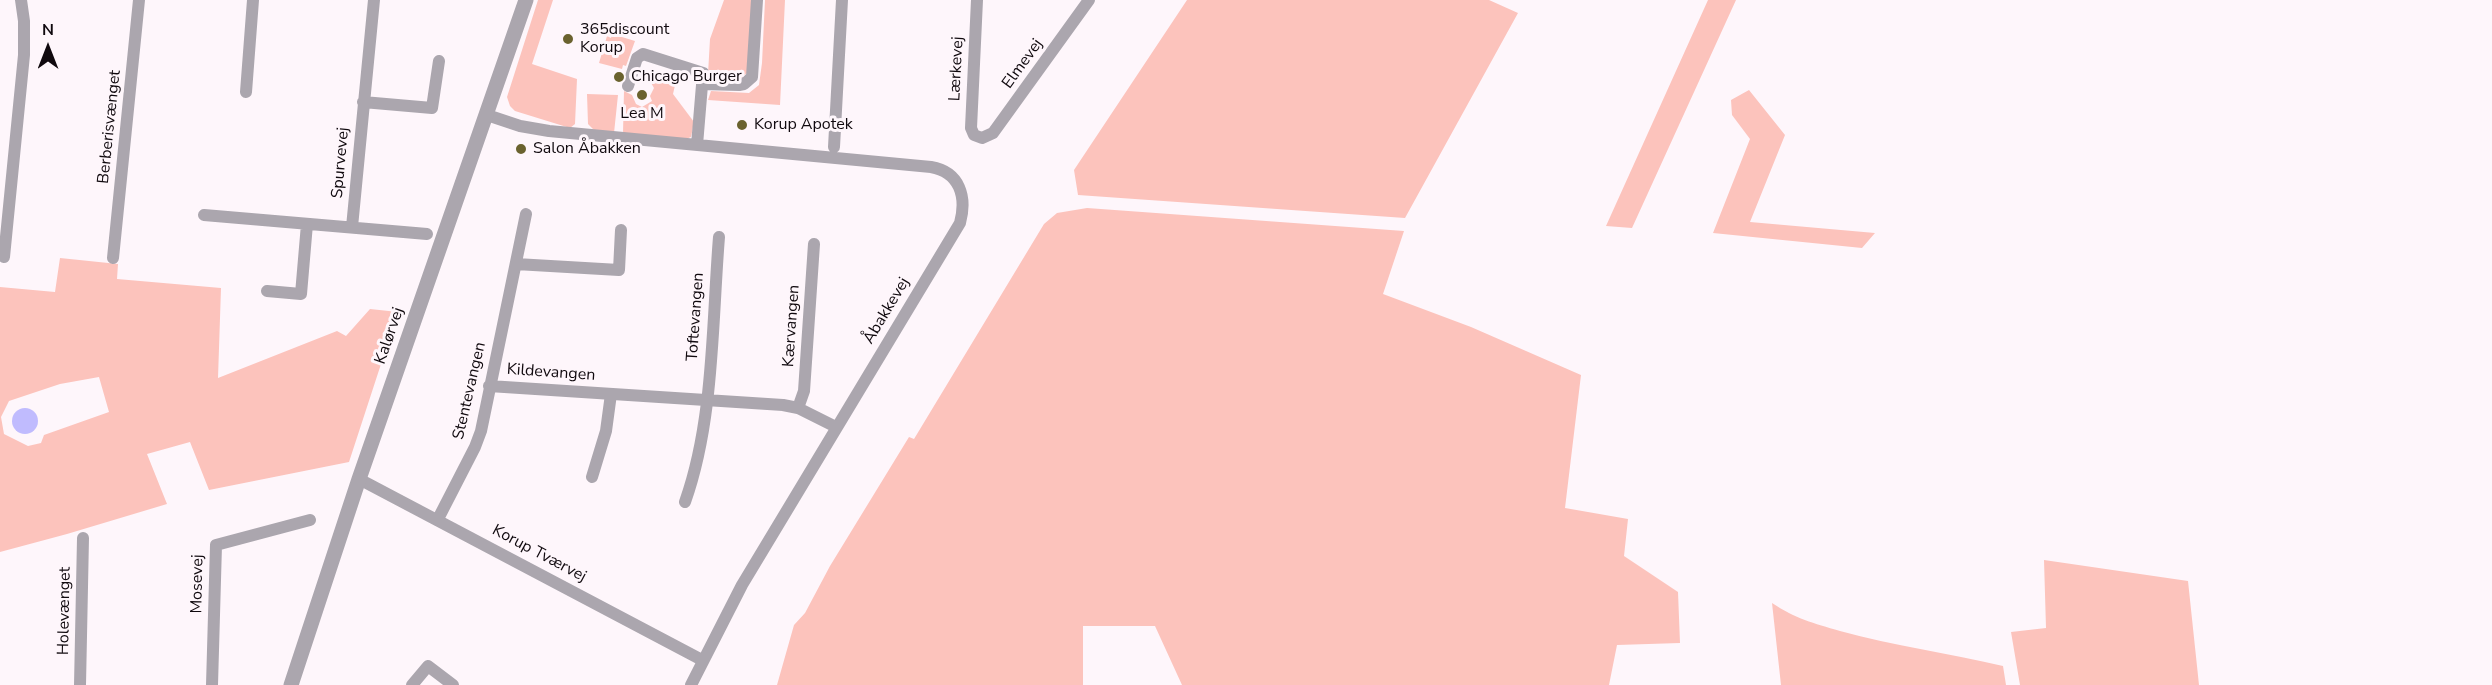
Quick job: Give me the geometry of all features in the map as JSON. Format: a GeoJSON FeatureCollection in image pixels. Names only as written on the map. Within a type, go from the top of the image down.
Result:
{"type":"FeatureCollection","features":[{"type":"Feature","properties":{"kind":"street"},"geometry":{"type":"LineString","coordinates":[[4,257],[24,55],[24,21],[21,0]]}},
{"type":"Feature","properties":{"kind":"street","name":"Berberisvænget"},"geometry":{"type":"LineString","coordinates":[[113,258],[139,0]]}},
{"type":"Feature","properties":{"kind":"street"},"geometry":{"type":"LineString","coordinates":[[246,92],[253,0]]}},
{"type":"Feature","properties":{"kind":"street","name":"Spurvevej"},"geometry":{"type":"LineString","coordinates":[[352,227],[374,0]]}},
{"type":"Feature","properties":{"kind":"street","name":"Kalørvej"},"geometry":{"type":"LineString","coordinates":[[291,685],[359,479],[526,0]]}},
{"type":"Feature","properties":{"kind":"street"},"geometry":{"type":"LineString","coordinates":[[702,84],[742,85],[752,77],[757,0]]}},
{"type":"Feature","properties":{"kind":"street"},"geometry":{"type":"LineString","coordinates":[[834,147],[842,0]]}},
{"type":"Feature","properties":{"kind":"street","name":"Lærkevej"},"geometry":{"type":"LineString","coordinates":[[977,0],[971,128],[978,137]]}},
{"type":"Feature","properties":{"kind":"street","name":"Elmevej"},"geometry":{"type":"LineString","coordinates":[[978,137],[989,136],[993,133],[1089,0]]}},
{"type":"Feature","properties":{"kind":"street"},"geometry":{"type":"LineString","coordinates":[[628,86],[637,58],[644,54],[703,72],[697,145]]}},
{"type":"Feature","properties":{"kind":"street"},"geometry":{"type":"LineString","coordinates":[[363,102],[431,109],[434,105],[439,61]]}},
{"type":"Feature","properties":{"kind":"street","name":"Åbakkevej"},"geometry":{"type":"LineString","coordinates":[[487,115],[528,128],[931,166],[940,168],[951,175],[960,187],[963,210],[960,223],[742,585],[691,685]]}},
{"type":"Feature","properties":{"kind":"street"},"geometry":{"type":"LineString","coordinates":[[821,132],[835,133]]}},
{"type":"Feature","properties":{"kind":"street","name":"Stentevangen"},"geometry":{"type":"LineString","coordinates":[[438,519],[481,431],[526,214]]}},
{"type":"Feature","properties":{"kind":"street"},"geometry":{"type":"LineString","coordinates":[[204,215],[427,234]]}},
{"type":"Feature","properties":{"kind":"street"},"geometry":{"type":"LineString","coordinates":[[267,291],[301,294],[307,224]]}},
{"type":"Feature","properties":{"kind":"street"},"geometry":{"type":"LineString","coordinates":[[516,264],[619,270],[621,230]]}},
{"type":"Feature","properties":{"kind":"street","name":"Toftevangen"},"geometry":{"type":"LineString","coordinates":[[707,400],[719,237]]}},
{"type":"Feature","properties":{"kind":"street","name":"Kærvangen"},"geometry":{"type":"LineString","coordinates":[[798,408],[804,391],[814,244]]}},
{"type":"Feature","properties":{"kind":"street","name":"Kildevangen"},"geometry":{"type":"LineString","coordinates":[[489,386],[783,405],[798,408],[836,427]]}},
{"type":"Feature","properties":{"kind":"street","name":"Kildevangen"},"geometry":{"type":"LineString","coordinates":[[592,477],[606,431],[611,394]]}},
{"type":"Feature","properties":{"kind":"street"},"geometry":{"type":"LineString","coordinates":[[685,502],[700,455],[707,400]]}},
{"type":"Feature","properties":{"kind":"street","name":"Korup Tværvej"},"geometry":{"type":"LineString","coordinates":[[359,479],[702,660]]}},
{"type":"Feature","properties":{"kind":"street","name":"Mosevej"},"geometry":{"type":"LineString","coordinates":[[212,685],[216,545],[310,519]]}},
{"type":"Feature","properties":{"kind":"street","name":"Holevænget"},"geometry":{"type":"LineString","coordinates":[[80,685],[83,538]]}},
{"type":"Feature","properties":{"kind":"street"},"geometry":{"type":"LineString","coordinates":[[412,685],[428,666],[453,685]]}},
{"type":"Feature","properties":{"kind":"shaded area"},"geometry":{"type":"Polygon","coordinates":[[[538,0],[553,0],[532,64],[577,79],[575,124],[570,128],[515,111],[510,106],[507,97],[538,0]]]}},
{"type":"Feature","properties":{"kind":"shaded area"},"geometry":{"type":"Polygon","coordinates":[[[724,0],[753,0],[747,73],[740,79],[715,79],[708,74],[710,39],[724,0]]]}},
{"type":"Feature","properties":{"kind":"shaded area"},"geometry":{"type":"Polygon","coordinates":[[[765,0],[785,0],[780,105],[708,100],[711,91],[749,93],[759,85],[765,0]]]}},
{"type":"Feature","properties":{"kind":"shaded area"},"geometry":{"type":"Polygon","coordinates":[[[1187,0],[1489,0],[1518,13],[1405,218],[1078,195],[1074,170],[1187,0]]]}},
{"type":"Feature","properties":{"kind":"shaded area"},"geometry":{"type":"Polygon","coordinates":[[[1708,0],[1736,0],[1632,228],[1606,226],[1708,0]]]}},
{"type":"Feature","properties":{"kind":"shaded area"},"geometry":{"type":"Polygon","coordinates":[[[612,34],[635,41],[626,66],[623,65],[622,69],[599,63],[607,36],[611,38],[612,34]]]}},
{"type":"Feature","properties":{"kind":"shaded area"},"geometry":{"type":"Polygon","coordinates":[[[653,73],[676,81],[673,94],[694,122],[691,137],[686,139],[623,133],[624,91],[632,95],[636,104],[642,107],[652,101],[650,96],[654,88],[650,81],[653,73]]]}},
{"type":"Feature","properties":{"kind":"shaded area"},"geometry":{"type":"Polygon","coordinates":[[[1749,90],[1785,135],[1750,222],[1875,233],[1862,248],[1713,233],[1750,139],[1732,115],[1731,100],[1749,90]]]}},
{"type":"Feature","properties":{"kind":"shaded area"},"geometry":{"type":"Polygon","coordinates":[[[587,94],[618,95],[614,133],[595,131],[588,124],[587,94]]]}},
{"type":"Feature","properties":{"kind":"shaded area"},"geometry":{"type":"Polygon","coordinates":[[[1087,208],[1404,231],[1383,294],[1471,327],[1581,375],[1565,508],[1628,519],[1624,556],[1678,592],[1680,643],[1617,645],[1609,685],[1182,685],[1155,626],[1083,626],[1083,685],[777,685],[794,625],[805,613],[830,566],[909,437],[914,439],[1044,224],[1057,213],[1087,208]]]}},
{"type":"Feature","properties":{"kind":"shaded area"},"geometry":{"type":"Polygon","coordinates":[[[60,258],[118,264],[117,279],[221,288],[218,378],[337,331],[346,336],[370,309],[398,312],[349,462],[209,490],[190,442],[147,454],[167,504],[0,552],[0,287],[55,292],[60,258]],[[99,377],[60,384],[9,401],[1,417],[4,434],[28,446],[41,443],[44,435],[109,412],[99,377]]]}},
{"type":"Feature","properties":{"kind":"shaded area"},"geometry":{"type":"Polygon","coordinates":[[[25,408],[35,411],[38,421],[35,431],[25,434],[15,431],[12,421],[15,411],[25,408]]]}},
{"type":"Feature","properties":{"kind":"shaded area"},"geometry":{"type":"Polygon","coordinates":[[[2044,560],[2188,581],[2199,685],[2020,685],[2011,632],[2046,628],[2044,560]]]}},
{"type":"Feature","properties":{"kind":"shaded area"},"geometry":{"type":"Polygon","coordinates":[[[1772,603],[1797,617],[1840,631],[2003,666],[2006,685],[1781,685],[1772,603]]]}},
{"type":"Feature","properties":{"kind":"place","name":"365discount Korup"},"geometry":{"type":"Point","coordinates":[568,39]}},
{"type":"Feature","properties":{"kind":"place","name":"Chicago Burger"},"geometry":{"type":"Point","coordinates":[619,77]}},
{"type":"Feature","properties":{"kind":"place","name":"Lea M"},"geometry":{"type":"Point","coordinates":[642,95]}},
{"type":"Feature","properties":{"kind":"place","name":"Korup Apotek"},"geometry":{"type":"Point","coordinates":[742,125]}},
{"type":"Feature","properties":{"kind":"place","name":"Salon Åbakken"},"geometry":{"type":"Point","coordinates":[521,149]}}]}
